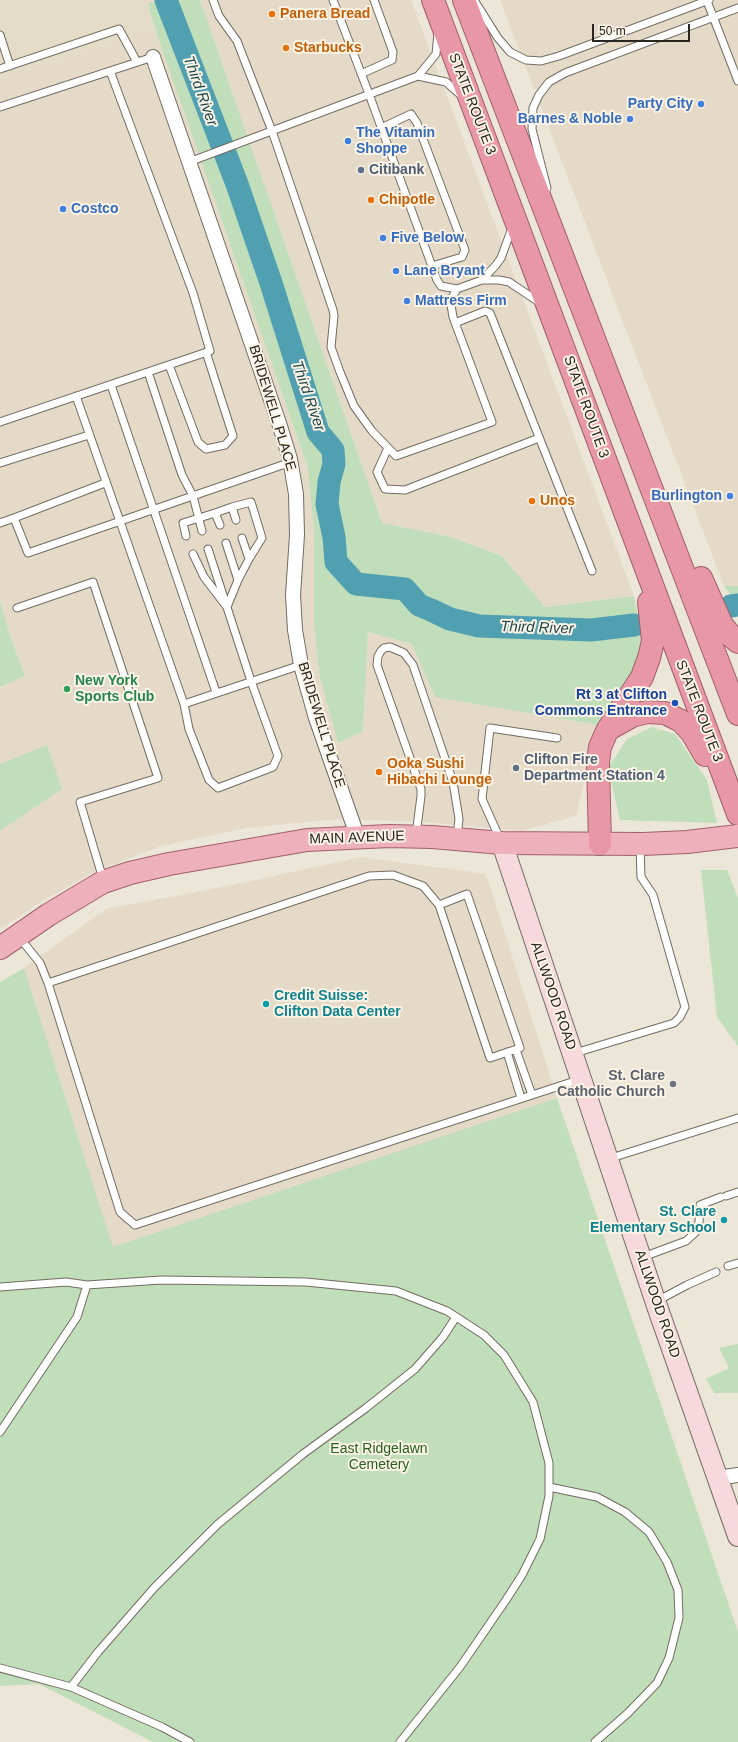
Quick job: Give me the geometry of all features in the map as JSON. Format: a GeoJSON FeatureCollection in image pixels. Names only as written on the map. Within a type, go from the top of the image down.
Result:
{"type":"FeatureCollection","features":[{"type":"Feature","properties":{"kind":"highway","name":"STATE ROUTE 3"},"geometry":{"type":"LineString","coordinates":[[464,0],[738,714]]}},
{"type":"Feature","properties":{"kind":"highway","name":"STATE ROUTE 3"},"geometry":{"type":"LineString","coordinates":[[436,8],[516,218],[738,815]]}},
{"type":"Feature","properties":{"kind":"highway"},"geometry":{"type":"LineString","coordinates":[[567,270],[722,625],[738,642]]}},
{"type":"Feature","properties":{"kind":"highway"},"geometry":{"type":"LineString","coordinates":[[600,844],[598,762],[600,747],[607,731],[642,677],[653,641],[645,568]]}},
{"type":"Feature","properties":{"kind":"highway"},"geometry":{"type":"LineString","coordinates":[[607,731],[632,716],[647,712],[665,713],[680,721],[692,733],[738,815]]}},
{"type":"Feature","properties":{"kind":"main road","name":"MAIN AVENUE"},"geometry":{"type":"LineString","coordinates":[[0,948],[48,915],[104,882],[130,872],[243,850],[307,840],[415,836],[502,842],[640,844],[687,842],[738,836]]}},
{"type":"Feature","properties":{"kind":"main road","name":"ALLWOOD ROAD"},"geometry":{"type":"LineString","coordinates":[[502,842],[656,1302],[738,1536]]}},
{"type":"Feature","properties":{"kind":"street","name":"BRIDEWELL PLACE"},"geometry":{"type":"LineString","coordinates":[[153,57],[195,160],[291,462],[296,494],[297,535],[294,602],[295,630],[301,665],[316,718],[358,838]]}},
{"type":"Feature","properties":{"kind":"street"},"geometry":{"type":"LineString","coordinates":[[718,1478],[738,1475]]}},
{"type":"Feature","properties":{"kind":"lane"},"geometry":{"type":"LineString","coordinates":[[213,0],[219,16],[237,41],[272,131],[333,310],[334,316],[331,347],[354,406],[372,431],[396,456],[492,422],[455,322],[451,305],[456,289]]}},
{"type":"Feature","properties":{"kind":"lane"},"geometry":{"type":"LineString","coordinates":[[333,0],[437,280],[441,286],[456,289],[482,280],[499,280],[509,282],[549,308]]}},
{"type":"Feature","properties":{"kind":"lane"},"geometry":{"type":"LineString","coordinates":[[361,74],[392,60],[394,52],[374,0]]}},
{"type":"Feature","properties":{"kind":"lane"},"geometry":{"type":"LineString","coordinates":[[474,0],[498,38],[510,52],[526,60],[541,61],[559,56],[708,0],[738,81]]}},
{"type":"Feature","properties":{"kind":"lane"},"geometry":{"type":"LineString","coordinates":[[195,160],[418,76],[436,54],[436,8]]}},
{"type":"Feature","properties":{"kind":"lane"},"geometry":{"type":"LineString","coordinates":[[567,270],[532,129],[533,108],[539,95],[549,82],[565,73],[738,8]]}},
{"type":"Feature","properties":{"kind":"lane"},"geometry":{"type":"LineString","coordinates":[[0,69],[120,29],[137,62]]}},
{"type":"Feature","properties":{"kind":"lane"},"geometry":{"type":"LineString","coordinates":[[0,35],[10,66]]}},
{"type":"Feature","properties":{"kind":"lane"},"geometry":{"type":"LineString","coordinates":[[0,107],[153,57]]}},
{"type":"Feature","properties":{"kind":"lane"},"geometry":{"type":"LineString","coordinates":[[0,422],[210,351],[193,293],[110,71]]}},
{"type":"Feature","properties":{"kind":"lane"},"geometry":{"type":"LineString","coordinates":[[418,76],[446,82],[474,106]]}},
{"type":"Feature","properties":{"kind":"lane"},"geometry":{"type":"LineString","coordinates":[[381,128],[411,114],[417,123],[465,250],[462,257],[432,266]]}},
{"type":"Feature","properties":{"kind":"lane"},"geometry":{"type":"LineString","coordinates":[[482,280],[501,258],[516,218]]}},
{"type":"Feature","properties":{"kind":"lane"},"geometry":{"type":"LineString","coordinates":[[455,322],[485,311],[490,313],[592,571]]}},
{"type":"Feature","properties":{"kind":"lane"},"geometry":{"type":"LineString","coordinates":[[169,365],[198,442],[206,449],[225,445],[233,436],[206,352]]}},
{"type":"Feature","properties":{"kind":"lane"},"geometry":{"type":"LineString","coordinates":[[148,372],[182,475],[193,496],[202,531]]}},
{"type":"Feature","properties":{"kind":"lane"},"geometry":{"type":"LineString","coordinates":[[111,385],[216,692]]}},
{"type":"Feature","properties":{"kind":"lane"},"geometry":{"type":"LineString","coordinates":[[76,396],[105,483],[184,704],[189,729],[209,780],[218,788],[273,767],[278,756],[251,681],[208,549]]}},
{"type":"Feature","properties":{"kind":"lane"},"geometry":{"type":"LineString","coordinates":[[0,463],[89,435]]}},
{"type":"Feature","properties":{"kind":"lane"},"geometry":{"type":"LineString","coordinates":[[388,448],[377,472],[385,489],[405,490],[539,438]]}},
{"type":"Feature","properties":{"kind":"lane"},"geometry":{"type":"LineString","coordinates":[[14,518],[28,552],[291,462]]}},
{"type":"Feature","properties":{"kind":"lane"},"geometry":{"type":"LineString","coordinates":[[0,523],[105,483]]}},
{"type":"Feature","properties":{"kind":"lane"},"geometry":{"type":"LineString","coordinates":[[186,536],[183,523],[251,502],[262,538],[238,580],[227,607]]}},
{"type":"Feature","properties":{"kind":"lane"},"geometry":{"type":"LineString","coordinates":[[232,507],[236,520]]}},
{"type":"Feature","properties":{"kind":"lane"},"geometry":{"type":"LineString","coordinates":[[215,513],[220,525]]}},
{"type":"Feature","properties":{"kind":"lane"},"geometry":{"type":"LineString","coordinates":[[242,538],[249,560]]}},
{"type":"Feature","properties":{"kind":"lane"},"geometry":{"type":"LineString","coordinates":[[226,544],[238,580]]}},
{"type":"Feature","properties":{"kind":"lane"},"geometry":{"type":"LineString","coordinates":[[193,554],[204,577],[227,607]]}},
{"type":"Feature","properties":{"kind":"lane"},"geometry":{"type":"LineString","coordinates":[[17,608],[93,582],[158,778],[80,802],[104,882]]}},
{"type":"Feature","properties":{"kind":"lane"},"geometry":{"type":"LineString","coordinates":[[415,836],[422,796],[421,789],[377,665],[378,656],[381,651],[384,648],[390,647],[404,653],[413,665],[453,782],[459,819],[456,839]]}},
{"type":"Feature","properties":{"kind":"lane"},"geometry":{"type":"LineString","coordinates":[[184,704],[216,692],[301,665]]}},
{"type":"Feature","properties":{"kind":"lane"},"geometry":{"type":"LineString","coordinates":[[502,842],[482,799],[490,728],[556,738]]}},
{"type":"Feature","properties":{"kind":"lane"},"geometry":{"type":"LineString","coordinates":[[573,1054],[674,1023],[680,1017],[685,1007],[653,895],[641,877],[640,844]]}},
{"type":"Feature","properties":{"kind":"lane"},"geometry":{"type":"LineString","coordinates":[[48,983],[370,876],[393,875],[423,886],[438,905],[490,1058],[520,1048],[467,894],[438,905]]}},
{"type":"Feature","properties":{"kind":"lane"},"geometry":{"type":"LineString","coordinates":[[18,936],[40,963],[48,983],[120,1212],[135,1225],[581,1079]]}},
{"type":"Feature","properties":{"kind":"lane"},"geometry":{"type":"LineString","coordinates":[[516,1050],[532,1095]]}},
{"type":"Feature","properties":{"kind":"lane"},"geometry":{"type":"LineString","coordinates":[[507,1052],[522,1098]]}},
{"type":"Feature","properties":{"kind":"lane"},"geometry":{"type":"LineString","coordinates":[[608,1160],[738,1118]]}},
{"type":"Feature","properties":{"kind":"lane"},"geometry":{"type":"LineString","coordinates":[[641,1257],[686,1241],[696,1232],[700,1205],[738,1192]]}},
{"type":"Feature","properties":{"kind":"lane"},"geometry":{"type":"LineString","coordinates":[[728,1266],[738,1263]]}},
{"type":"Feature","properties":{"kind":"lane"},"geometry":{"type":"LineString","coordinates":[[656,1302],[687,1285],[716,1272]]}},
{"type":"Feature","properties":{"kind":"lane"},"geometry":{"type":"LineString","coordinates":[[0,1287],[66,1282],[87,1285],[161,1280],[306,1282],[396,1291],[447,1311],[484,1335],[504,1355],[533,1402],[549,1463],[549,1496],[540,1539],[522,1575],[460,1667],[400,1742]]}},
{"type":"Feature","properties":{"kind":"lane"},"geometry":{"type":"LineString","coordinates":[[0,1432],[77,1317],[87,1285]]}},
{"type":"Feature","properties":{"kind":"lane"},"geometry":{"type":"LineString","coordinates":[[71,1687],[98,1652],[154,1588],[218,1524],[303,1454],[366,1408],[415,1369],[443,1337],[456,1317]]}},
{"type":"Feature","properties":{"kind":"lane"},"geometry":{"type":"LineString","coordinates":[[549,1487],[598,1497],[625,1512],[649,1532],[667,1562],[678,1590],[679,1618],[669,1658],[657,1683],[628,1713],[595,1742]]}},
{"type":"Feature","properties":{"kind":"lane"},"geometry":{"type":"LineString","coordinates":[[0,1668],[71,1687],[162,1727],[190,1742]]}},
{"type":"Feature","properties":{"kind":"shaded area"},"geometry":{"type":"Polygon","coordinates":[[[0,0],[158,1],[148,4],[155,29],[0,80],[0,0]]]}},
{"type":"Feature","properties":{"kind":"shaded area"},"geometry":{"type":"Polygon","coordinates":[[[200,0],[411,0],[634,596],[545,607],[502,556],[451,537],[382,523],[200,0]]]}},
{"type":"Feature","properties":{"kind":"shaded area"},"geometry":{"type":"Polygon","coordinates":[[[500,0],[738,0],[738,586],[724,586],[500,0]]]}},
{"type":"Feature","properties":{"kind":"shaded area"},"geometry":{"type":"Polygon","coordinates":[[[155,29],[307,465],[314,527],[314,622],[319,673],[338,743],[363,731],[368,632],[412,644],[435,697],[598,725],[576,816],[521,831],[425,822],[339,819],[246,828],[161,846],[94,872],[39,903],[0,929],[0,831],[62,789],[47,745],[0,764],[0,687],[25,676],[10,636],[0,600],[0,79],[155,29]]]}},
{"type":"Feature","properties":{"kind":"shaded area"},"geometry":{"type":"Polygon","coordinates":[[[361,857],[486,874],[557,1098],[113,1248],[24,968],[106,909],[227,886],[361,857]]]}},
{"type":"Feature","properties":{"kind":"green space"},"geometry":{"type":"Polygon","coordinates":[[[158,0],[200,0],[382,523],[451,537],[502,556],[545,607],[634,596],[643,648],[641,668],[598,725],[435,697],[412,644],[368,632],[363,731],[338,743],[319,673],[314,622],[314,527],[307,465],[155,29],[148,4],[158,0]]]}},
{"type":"Feature","properties":{"kind":"green space"},"geometry":{"type":"Polygon","coordinates":[[[724,586],[738,586],[738,605],[724,586]]]}},
{"type":"Feature","properties":{"kind":"green space"},"geometry":{"type":"Polygon","coordinates":[[[0,600],[10,636],[25,676],[0,687],[0,600]]]}},
{"type":"Feature","properties":{"kind":"green space"},"geometry":{"type":"Polygon","coordinates":[[[652,727],[675,734],[707,780],[717,823],[620,820],[608,768],[627,739],[652,727]]]}},
{"type":"Feature","properties":{"kind":"green space"},"geometry":{"type":"Polygon","coordinates":[[[47,745],[62,789],[0,831],[0,764],[47,745]]]}},
{"type":"Feature","properties":{"kind":"green space"},"geometry":{"type":"Polygon","coordinates":[[[701,870],[727,870],[738,898],[738,1046],[717,1017],[701,870]]]}},
{"type":"Feature","properties":{"kind":"green space","name":"East Ridgelawn Cemetery"},"geometry":{"type":"Polygon","coordinates":[[[24,968],[113,1247],[557,1098],[738,1632],[738,1742],[153,1742],[39,1684],[0,1686],[0,982],[24,968]]]}},
{"type":"Feature","properties":{"kind":"green space"},"geometry":{"type":"Polygon","coordinates":[[[738,1344],[738,1393],[714,1393],[706,1379],[729,1368],[719,1348],[738,1344]]]}},
{"type":"Feature","properties":{"kind":"waterway","name":"Third River"},"geometry":{"type":"LineString","coordinates":[[166,0],[237,184],[271,283],[318,432],[333,450],[334,464],[329,482],[327,504],[334,537],[336,562],[356,584],[405,589],[419,605],[450,619],[479,626],[591,630],[634,625]]}},
{"type":"Feature","properties":{"kind":"waterway","name":"Third River"},"geometry":{"type":"LineString","coordinates":[[731,606],[738,605]]}},
{"type":"Feature","properties":{"kind":"place","name":"Panera Bread"},"geometry":{"type":"Point","coordinates":[272,14]}},
{"type":"Feature","properties":{"kind":"place","name":"Starbucks"},"geometry":{"type":"Point","coordinates":[286,48]}},
{"type":"Feature","properties":{"kind":"place","name":"Party City"},"geometry":{"type":"Point","coordinates":[701,104]}},
{"type":"Feature","properties":{"kind":"place","name":"Barnes & Noble"},"geometry":{"type":"Point","coordinates":[630,119]}},
{"type":"Feature","properties":{"kind":"place","name":"The Vitamin Shoppe"},"geometry":{"type":"Point","coordinates":[348,141]}},
{"type":"Feature","properties":{"kind":"place","name":"Citibank"},"geometry":{"type":"Point","coordinates":[361,170]}},
{"type":"Feature","properties":{"kind":"place","name":"Chipotle"},"geometry":{"type":"Point","coordinates":[371,200]}},
{"type":"Feature","properties":{"kind":"place","name":"Costco"},"geometry":{"type":"Point","coordinates":[63,209]}},
{"type":"Feature","properties":{"kind":"place","name":"Five Below"},"geometry":{"type":"Point","coordinates":[383,238]}},
{"type":"Feature","properties":{"kind":"place","name":"Lane Bryant"},"geometry":{"type":"Point","coordinates":[396,271]}},
{"type":"Feature","properties":{"kind":"place","name":"Mattress Firm"},"geometry":{"type":"Point","coordinates":[407,301]}},
{"type":"Feature","properties":{"kind":"place","name":"Burlington"},"geometry":{"type":"Point","coordinates":[730,496]}},
{"type":"Feature","properties":{"kind":"place","name":"Unos"},"geometry":{"type":"Point","coordinates":[532,501]}},
{"type":"Feature","properties":{"kind":"place","name":"New York Sports Club"},"geometry":{"type":"Point","coordinates":[67,689]}},
{"type":"Feature","properties":{"kind":"place","name":"Rt 3 at Clifton Commons Entrance"},"geometry":{"type":"Point","coordinates":[675,703]}},
{"type":"Feature","properties":{"kind":"place","name":"Clifton Fire Department Station 4"},"geometry":{"type":"Point","coordinates":[516,768]}},
{"type":"Feature","properties":{"kind":"place","name":"Ooka Sushi Hibachi Lounge"},"geometry":{"type":"Point","coordinates":[379,772]}},
{"type":"Feature","properties":{"kind":"place","name":"Credit Suisse: Clifton Data Center"},"geometry":{"type":"Point","coordinates":[266,1004]}},
{"type":"Feature","properties":{"kind":"place","name":"St. Clare Catholic Church"},"geometry":{"type":"Point","coordinates":[673,1084]}},
{"type":"Feature","properties":{"kind":"place","name":"St. Clare Elementary School"},"geometry":{"type":"Point","coordinates":[724,1220]}}]}
